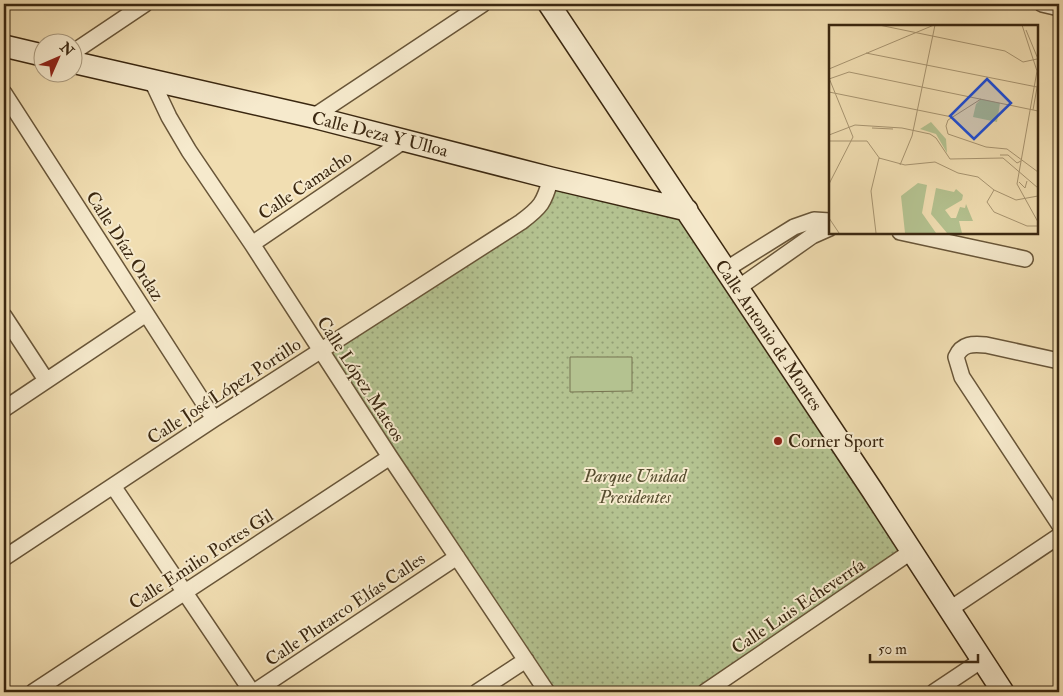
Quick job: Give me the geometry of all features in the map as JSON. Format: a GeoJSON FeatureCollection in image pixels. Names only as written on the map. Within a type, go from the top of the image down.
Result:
{"type":"FeatureCollection","features":[{"type":"Feature","properties":{"kind":"main road","name":"Calle Antonio de Montes"},"geometry":{"type":"LineString","coordinates":[[549,4],[687,210],[1003,692]]}},
{"type":"Feature","properties":{"kind":"main road"},"geometry":{"type":"LineString","coordinates":[[4,30],[10,48],[32,53]]}},
{"type":"Feature","properties":{"kind":"main road","name":"Calle Deza Y Ulloa"},"geometry":{"type":"LineString","coordinates":[[82,64],[312,117],[551,178],[687,210]]}},
{"type":"Feature","properties":{"kind":"street"},"geometry":{"type":"LineString","coordinates":[[82,46],[145,4]]}},
{"type":"Feature","properties":{"kind":"street"},"geometry":{"type":"LineString","coordinates":[[312,117],[483,4]]}},
{"type":"Feature","properties":{"kind":"street"},"geometry":{"type":"LineString","coordinates":[[1042,4],[1059,8]]}},
{"type":"Feature","properties":{"kind":"street","name":"Calle López Mateos"},"geometry":{"type":"LineString","coordinates":[[152,81],[169,117],[190,151],[320,351],[547,692]]}},
{"type":"Feature","properties":{"kind":"street","name":"Calle Díaz Ordaz"},"geometry":{"type":"LineString","coordinates":[[4,93],[214,419]]}},
{"type":"Feature","properties":{"kind":"street","name":"Calle Camacho"},"geometry":{"type":"LineString","coordinates":[[252,244],[405,140]]}},
{"type":"Feature","properties":{"kind":"street","name":"Calle José López Portillo"},"geometry":{"type":"LineString","coordinates":[[4,558],[214,419],[536,211],[546,197],[551,178]]}},
{"type":"Feature","properties":{"kind":"street"},"geometry":{"type":"LineString","coordinates":[[725,270],[794,227],[814,220],[829,221]]}},
{"type":"Feature","properties":{"kind":"street"},"geometry":{"type":"LineString","coordinates":[[738,288],[812,236],[829,228]]}},
{"type":"Feature","properties":{"kind":"street"},"geometry":{"type":"LineString","coordinates":[[909,234],[1025,259]]}},
{"type":"Feature","properties":{"kind":"street"},"geometry":{"type":"LineString","coordinates":[[4,409],[146,314]]}},
{"type":"Feature","properties":{"kind":"street"},"geometry":{"type":"LineString","coordinates":[[4,316],[46,380]]}},
{"type":"Feature","properties":{"kind":"street"},"geometry":{"type":"LineString","coordinates":[[1059,361],[975,344],[965,346],[956,357],[962,377],[1059,524]]}},
{"type":"Feature","properties":{"kind":"street","name":"Calle Emilio Portes Gil"},"geometry":{"type":"LineString","coordinates":[[33,692],[390,457]]}},
{"type":"Feature","properties":{"kind":"street"},"geometry":{"type":"LineString","coordinates":[[113,486],[253,692]]}},
{"type":"Feature","properties":{"kind":"street"},"geometry":{"type":"LineString","coordinates":[[950,609],[1059,536]]}},
{"type":"Feature","properties":{"kind":"street","name":"Calle Luis Echeverría"},"geometry":{"type":"LineString","coordinates":[[705,692],[912,551]]}},
{"type":"Feature","properties":{"kind":"street","name":"Calle Plutarco Elías Calles"},"geometry":{"type":"LineString","coordinates":[[253,692],[457,557]]}},
{"type":"Feature","properties":{"kind":"street"},"geometry":{"type":"LineString","coordinates":[[477,692],[526,660]]}},
{"type":"Feature","properties":{"kind":"street"},"geometry":{"type":"LineString","coordinates":[[934,692],[982,660]]}},
{"type":"Feature","properties":{"kind":"green space","name":"Parque Unidad Presidentes"},"geometry":{"type":"Polygon","coordinates":[[[554,180],[680,210],[907,551],[701,692],[541,692],[317,350],[547,198],[554,180]]]}},
{"type":"Feature","properties":{"kind":"green space"},"geometry":{"type":"Polygon","coordinates":[[[570,357],[632,357],[632,391],[570,392],[570,357]]]}},
{"type":"Feature","properties":{"kind":"place","name":"Corner Sport"},"geometry":{"type":"Point","coordinates":[778,441]}}]}
